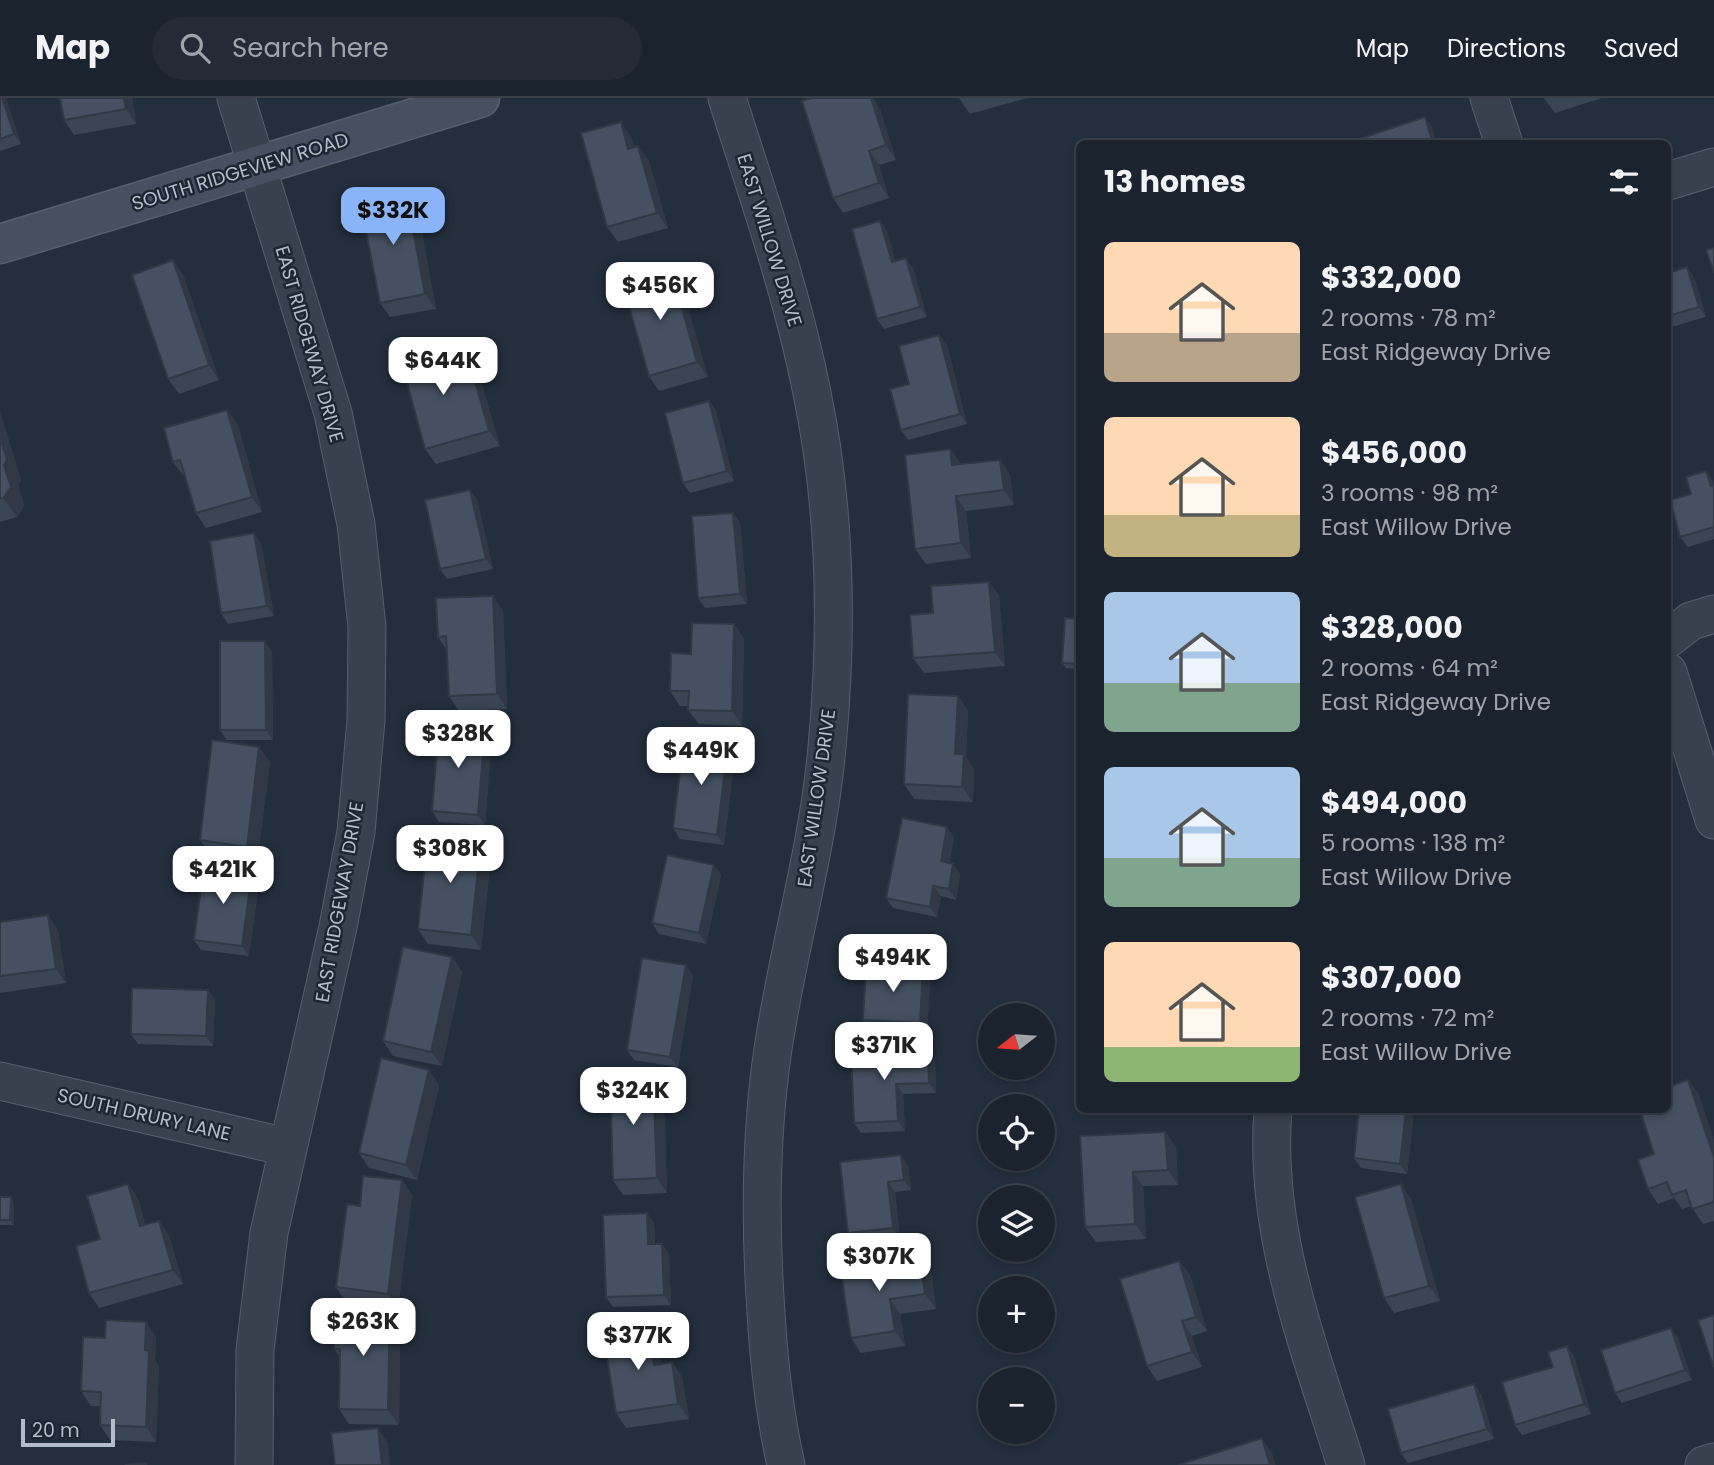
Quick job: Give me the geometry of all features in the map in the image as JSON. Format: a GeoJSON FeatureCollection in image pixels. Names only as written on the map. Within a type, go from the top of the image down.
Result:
{"type":"FeatureCollection","features":[{"type":"Feature","properties":{"kind":"main road","name":"SOUTH RIDGEVIEW ROAD"},"geometry":{"type":"LineString","coordinates":[[0,244],[480,98]]}},
{"type":"Feature","properties":{"kind":"street","name":"EAST RIDGEWAY DRIVE"},"geometry":{"type":"LineString","coordinates":[[236,98],[333,413],[356,524],[367,627],[366,720],[355,832],[338,927],[269,1233],[255,1350],[254,1465]]}},
{"type":"Feature","properties":{"kind":"street","name":"EAST WILLOW DRIVE"},"geometry":{"type":"LineString","coordinates":[[727,98],[788,289],[813,395],[829,509],[834,611],[827,749],[814,837],[772,1049],[763,1147],[761,1249],[769,1362],[786,1465]]}},
{"type":"Feature","properties":{"kind":"street"},"geometry":{"type":"LineString","coordinates":[[1489,98],[1503,140]]}},
{"type":"Feature","properties":{"kind":"street"},"geometry":{"type":"LineString","coordinates":[[1671,180],[1714,167]]}},
{"type":"Feature","properties":{"kind":"street"},"geometry":{"type":"LineString","coordinates":[[1671,637],[1691,621],[1714,614]]}},
{"type":"Feature","properties":{"kind":"street"},"geometry":{"type":"LineString","coordinates":[[1671,682],[1714,820]]}},
{"type":"Feature","properties":{"kind":"street","name":"SOUTH DRURY LANE"},"geometry":{"type":"LineString","coordinates":[[0,1081],[287,1147]]}},
{"type":"Feature","properties":{"kind":"street"},"geometry":{"type":"LineString","coordinates":[[1273,1113],[1272,1175],[1279,1233],[1290,1282],[1346,1465]]}},
{"type":"Feature","properties":{"kind":"street"},"geometry":{"type":"LineString","coordinates":[[1704,1465],[1714,1462]]}},
{"type":"Feature","properties":{"kind":"building"},"geometry":{"type":"Polygon","coordinates":[[[0,98],[14,134],[0,139],[0,98]]]}},
{"type":"Feature","properties":{"kind":"building"},"geometry":{"type":"Polygon","coordinates":[[[60,98],[124,98],[126,109],[64,120],[60,98]]]}},
{"type":"Feature","properties":{"kind":"building"},"geometry":{"type":"Polygon","coordinates":[[[812,98],[871,98],[886,145],[869,151],[879,183],[833,198],[802,101],[812,98]]]}},
{"type":"Feature","properties":{"kind":"building"},"geometry":{"type":"Polygon","coordinates":[[[1425,117],[1432,140],[1356,140],[1425,117]]]}},
{"type":"Feature","properties":{"kind":"building"},"geometry":{"type":"Polygon","coordinates":[[[621,122],[628,149],[638,146],[657,213],[607,227],[581,133],[621,122]]]}},
{"type":"Feature","properties":{"kind":"building"},"geometry":{"type":"Polygon","coordinates":[[[406,192],[425,294],[380,303],[360,201],[406,192]]]}},
{"type":"Feature","properties":{"kind":"building"},"geometry":{"type":"Polygon","coordinates":[[[880,221],[892,262],[906,258],[920,307],[877,319],[852,229],[880,221]]]}},
{"type":"Feature","properties":{"kind":"building"},"geometry":{"type":"Polygon","coordinates":[[[1714,248],[1714,273],[1706,250],[1714,248]]]}},
{"type":"Feature","properties":{"kind":"building"},"geometry":{"type":"Polygon","coordinates":[[[173,260],[209,365],[168,379],[132,275],[173,260]]]}},
{"type":"Feature","properties":{"kind":"building"},"geometry":{"type":"Polygon","coordinates":[[[1687,267],[1699,307],[1671,315],[1671,272],[1687,267]]]}},
{"type":"Feature","properties":{"kind":"building"},"geometry":{"type":"Polygon","coordinates":[[[671,269],[697,362],[649,376],[622,282],[671,269]]]}},
{"type":"Feature","properties":{"kind":"building"},"geometry":{"type":"Polygon","coordinates":[[[939,335],[960,414],[901,430],[890,389],[909,384],[899,346],[939,335]]]}},
{"type":"Feature","properties":{"kind":"building"},"geometry":{"type":"Polygon","coordinates":[[[450,343],[459,374],[472,370],[489,431],[425,449],[400,357],[450,343]]]}},
{"type":"Feature","properties":{"kind":"building"},"geometry":{"type":"Polygon","coordinates":[[[709,401],[727,471],[683,483],[665,413],[709,401]]]}},
{"type":"Feature","properties":{"kind":"building"},"geometry":{"type":"Polygon","coordinates":[[[227,410],[252,497],[196,513],[180,460],[173,462],[164,428],[227,410]]]}},
{"type":"Feature","properties":{"kind":"building"},"geometry":{"type":"Polygon","coordinates":[[[0,437],[7,460],[4,465],[11,487],[0,499],[0,437]]]}},
{"type":"Feature","properties":{"kind":"building"},"geometry":{"type":"Polygon","coordinates":[[[950,449],[952,465],[1000,460],[1004,490],[956,496],[961,543],[915,549],[905,455],[950,449]]]}},
{"type":"Feature","properties":{"kind":"building"},"geometry":{"type":"Polygon","coordinates":[[[1706,471],[1711,486],[1714,485],[1714,527],[1680,537],[1671,500],[1691,494],[1686,477],[1706,471]]]}},
{"type":"Feature","properties":{"kind":"building"},"geometry":{"type":"Polygon","coordinates":[[[470,490],[486,559],[440,569],[425,500],[470,490]]]}},
{"type":"Feature","properties":{"kind":"building"},"geometry":{"type":"Polygon","coordinates":[[[733,513],[740,594],[698,598],[692,516],[733,513]]]}},
{"type":"Feature","properties":{"kind":"building"},"geometry":{"type":"Polygon","coordinates":[[[254,533],[267,606],[221,613],[210,541],[254,533]]]}},
{"type":"Feature","properties":{"kind":"building"},"geometry":{"type":"Polygon","coordinates":[[[989,582],[995,652],[913,658],[910,615],[933,613],[931,586],[989,582]]]}},
{"type":"Feature","properties":{"kind":"building"},"geometry":{"type":"Polygon","coordinates":[[[493,596],[497,694],[449,696],[446,636],[438,637],[436,598],[493,596]]]}},
{"type":"Feature","properties":{"kind":"building"},"geometry":{"type":"Polygon","coordinates":[[[1065,618],[1076,619],[1076,664],[1062,663],[1065,618]]]}},
{"type":"Feature","properties":{"kind":"building"},"geometry":{"type":"Polygon","coordinates":[[[692,623],[734,624],[732,711],[688,710],[689,691],[670,691],[671,653],[691,654],[692,623]]]}},
{"type":"Feature","properties":{"kind":"building"},"geometry":{"type":"Polygon","coordinates":[[[220,641],[265,641],[266,730],[220,730],[220,641]]]}},
{"type":"Feature","properties":{"kind":"building"},"geometry":{"type":"Polygon","coordinates":[[[908,694],[958,696],[955,754],[964,754],[962,787],[904,784],[908,694]]]}},
{"type":"Feature","properties":{"kind":"building"},"geometry":{"type":"Polygon","coordinates":[[[439,724],[485,728],[478,815],[432,811],[439,724]]]}},
{"type":"Feature","properties":{"kind":"building"},"geometry":{"type":"Polygon","coordinates":[[[684,739],[728,745],[717,835],[673,828],[684,739]]]}},
{"type":"Feature","properties":{"kind":"building"},"geometry":{"type":"Polygon","coordinates":[[[212,740],[259,747],[247,847],[200,840],[212,740]]]}},
{"type":"Feature","properties":{"kind":"building"},"geometry":{"type":"Polygon","coordinates":[[[902,818],[947,827],[941,861],[953,864],[949,889],[933,886],[930,907],[886,898],[902,818]]]}},
{"type":"Feature","properties":{"kind":"building"},"geometry":{"type":"Polygon","coordinates":[[[428,835],[481,841],[471,935],[418,929],[428,835]]]}},
{"type":"Feature","properties":{"kind":"building"},"geometry":{"type":"Polygon","coordinates":[[[667,855],[714,865],[699,933],[652,923],[667,855]]]}},
{"type":"Feature","properties":{"kind":"building"},"geometry":{"type":"Polygon","coordinates":[[[204,866],[252,872],[242,946],[194,940],[204,866]]]}},
{"type":"Feature","properties":{"kind":"building"},"geometry":{"type":"Polygon","coordinates":[[[48,915],[56,969],[0,976],[0,922],[48,915]]]}},
{"type":"Feature","properties":{"kind":"building"},"geometry":{"type":"Polygon","coordinates":[[[403,947],[452,957],[431,1052],[383,1041],[403,947]]]}},
{"type":"Feature","properties":{"kind":"building"},"geometry":{"type":"Polygon","coordinates":[[[642,958],[686,965],[670,1057],[627,1050],[642,958]]]}},
{"type":"Feature","properties":{"kind":"building"},"geometry":{"type":"Polygon","coordinates":[[[866,965],[923,969],[920,1023],[863,1020],[866,965]]]}},
{"type":"Feature","properties":{"kind":"building"},"geometry":{"type":"Polygon","coordinates":[[[132,988],[208,990],[206,1036],[131,1034],[132,988]]]}},
{"type":"Feature","properties":{"kind":"building"},"geometry":{"type":"Polygon","coordinates":[[[928,1050],[929,1083],[896,1084],[898,1121],[854,1123],[851,1053],[928,1050]]]}},
{"type":"Feature","properties":{"kind":"building"},"geometry":{"type":"Polygon","coordinates":[[[381,1058],[429,1070],[406,1165],[359,1153],[381,1058]]]}},
{"type":"Feature","properties":{"kind":"building"},"geometry":{"type":"Polygon","coordinates":[[[653,1074],[657,1178],[613,1180],[610,1076],[653,1074]]]}},
{"type":"Feature","properties":{"kind":"building"},"geometry":{"type":"Polygon","coordinates":[[[1688,1080],[1714,1157],[1714,1202],[1692,1209],[1686,1190],[1672,1195],[1667,1182],[1648,1189],[1638,1160],[1654,1154],[1641,1113],[1671,1113],[1671,1086],[1688,1080]]]}},
{"type":"Feature","properties":{"kind":"building"},"geometry":{"type":"Polygon","coordinates":[[[1359,1113],[1406,1113],[1400,1164],[1354,1158],[1359,1113]]]}},
{"type":"Feature","properties":{"kind":"building"},"geometry":{"type":"Polygon","coordinates":[[[1165,1132],[1168,1170],[1133,1172],[1135,1224],[1085,1227],[1080,1136],[1165,1132]]]}},
{"type":"Feature","properties":{"kind":"building"},"geometry":{"type":"Polygon","coordinates":[[[901,1155],[904,1180],[888,1182],[893,1228],[848,1233],[840,1162],[901,1155]]]}},
{"type":"Feature","properties":{"kind":"building"},"geometry":{"type":"Polygon","coordinates":[[[363,1176],[402,1180],[388,1294],[336,1287],[347,1204],[360,1206],[363,1176]]]}},
{"type":"Feature","properties":{"kind":"building"},"geometry":{"type":"Polygon","coordinates":[[[128,1184],[140,1226],[159,1221],[173,1270],[89,1293],[76,1246],[100,1239],[87,1196],[128,1184]]]}},
{"type":"Feature","properties":{"kind":"building"},"geometry":{"type":"Polygon","coordinates":[[[1401,1184],[1429,1286],[1384,1298],[1355,1197],[1401,1184]]]}},
{"type":"Feature","properties":{"kind":"building"},"geometry":{"type":"Polygon","coordinates":[[[0,1197],[11,1197],[10,1220],[0,1220],[0,1197]]]}},
{"type":"Feature","properties":{"kind":"building"},"geometry":{"type":"Polygon","coordinates":[[[647,1213],[648,1244],[662,1244],[664,1295],[606,1297],[603,1215],[647,1213]]]}},
{"type":"Feature","properties":{"kind":"building"},"geometry":{"type":"Polygon","coordinates":[[[920,1256],[925,1294],[890,1299],[895,1331],[851,1338],[840,1267],[920,1256]]]}},
{"type":"Feature","properties":{"kind":"building"},"geometry":{"type":"Polygon","coordinates":[[[1179,1261],[1196,1317],[1182,1321],[1192,1352],[1147,1366],[1120,1279],[1179,1261]]]}},
{"type":"Feature","properties":{"kind":"building"},"geometry":{"type":"Polygon","coordinates":[[[334,1309],[390,1311],[388,1410],[339,1409],[340,1349],[334,1349],[334,1309]]]}},
{"type":"Feature","properties":{"kind":"building"},"geometry":{"type":"Polygon","coordinates":[[[1714,1315],[1714,1366],[1713,1366],[1698,1320],[1714,1315]]]}},
{"type":"Feature","properties":{"kind":"building"},"geometry":{"type":"Polygon","coordinates":[[[106,1320],[146,1322],[145,1350],[149,1351],[146,1427],[100,1425],[101,1392],[81,1391],[83,1337],[105,1338],[106,1320]]]}},
{"type":"Feature","properties":{"kind":"building"},"geometry":{"type":"Polygon","coordinates":[[[648,1326],[654,1365],[672,1362],[678,1404],[616,1413],[603,1333],[648,1326]]]}},
{"type":"Feature","properties":{"kind":"building"},"geometry":{"type":"Polygon","coordinates":[[[1671,1328],[1685,1370],[1615,1393],[1601,1350],[1671,1328]]]}},
{"type":"Feature","properties":{"kind":"building"},"geometry":{"type":"Polygon","coordinates":[[[1567,1346],[1584,1404],[1515,1425],[1502,1382],[1553,1367],[1548,1352],[1567,1346]]]}},
{"type":"Feature","properties":{"kind":"building"},"geometry":{"type":"Polygon","coordinates":[[[1474,1384],[1487,1429],[1401,1453],[1388,1409],[1474,1384]]]}},
{"type":"Feature","properties":{"kind":"building"},"geometry":{"type":"Polygon","coordinates":[[[378,1428],[382,1465],[335,1465],[331,1433],[378,1428]]]}},
{"type":"Feature","properties":{"kind":"building"},"geometry":{"type":"Polygon","coordinates":[[[1262,1438],[1270,1465],[1178,1465],[1262,1438]]]}}]}
